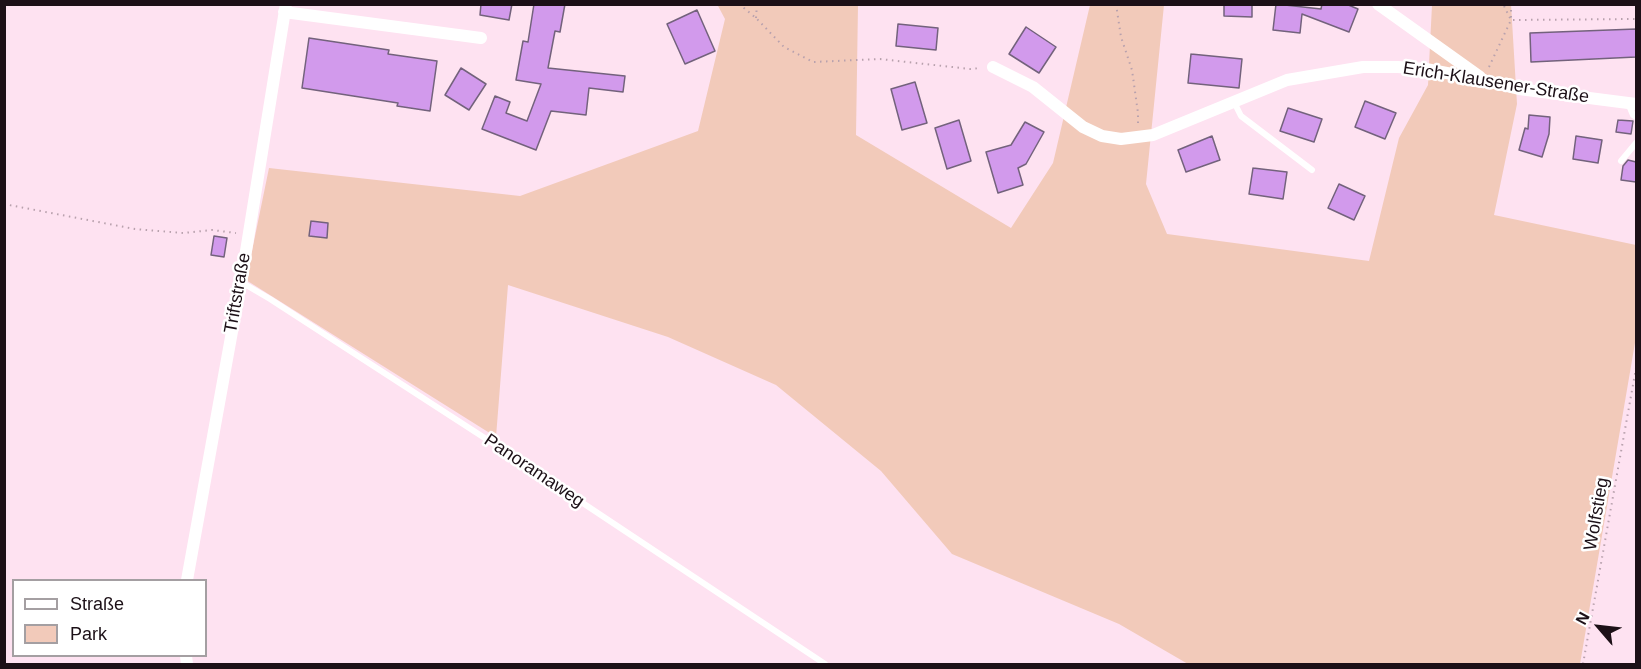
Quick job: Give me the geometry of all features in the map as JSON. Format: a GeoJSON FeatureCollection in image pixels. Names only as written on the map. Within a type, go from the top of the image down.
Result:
{"type":"FeatureCollection","features":[{"type":"Feature","properties":{"kind":"street"},"geometry":{"type":"LineString","coordinates":[[1378,4],[1483,80]]}},
{"type":"Feature","properties":{"kind":"street"},"geometry":{"type":"LineString","coordinates":[[285,8],[481,38]]}},
{"type":"Feature","properties":{"kind":"street","name":"Triftstraße"},"geometry":{"type":"LineString","coordinates":[[187,579],[240,282],[285,8]]}},
{"type":"Feature","properties":{"kind":"street","name":"Erich-Klausener-Straße"},"geometry":{"type":"LineString","coordinates":[[993,67],[1033,87],[1083,127],[1102,136],[1122,139],[1153,135],[1287,80],[1363,67],[1426,69],[1519,89],[1632,103]]}},
{"type":"Feature","properties":{"kind":"lane"},"geometry":{"type":"LineString","coordinates":[[1234,102],[1241,116],[1312,170]]}},
{"type":"Feature","properties":{"kind":"lane"},"geometry":{"type":"LineString","coordinates":[[1632,103],[1633,115],[1636,117]]}},
{"type":"Feature","properties":{"kind":"lane"},"geometry":{"type":"LineString","coordinates":[[1621,160],[1636,143]]}},
{"type":"Feature","properties":{"kind":"lane","name":"Panoramaweg"},"geometry":{"type":"LineString","coordinates":[[240,282],[270,299],[497,446],[825,664]]}},
{"type":"Feature","properties":{"kind":"path"},"geometry":{"type":"LineString","coordinates":[[739,4],[784,47],[813,62],[880,59],[970,69],[993,67]]}},
{"type":"Feature","properties":{"kind":"path"},"geometry":{"type":"LineString","coordinates":[[756,18],[757,4]]}},
{"type":"Feature","properties":{"kind":"path"},"geometry":{"type":"LineString","coordinates":[[1116,4],[1120,37],[1132,70],[1138,113],[1137,138]]}},
{"type":"Feature","properties":{"kind":"path"},"geometry":{"type":"LineString","coordinates":[[1503,4],[1511,20]]}},
{"type":"Feature","properties":{"kind":"path"},"geometry":{"type":"LineString","coordinates":[[1483,80],[1511,20],[1511,4]]}},
{"type":"Feature","properties":{"kind":"path"},"geometry":{"type":"LineString","coordinates":[[1511,20],[1636,19]]}},
{"type":"Feature","properties":{"kind":"path"},"geometry":{"type":"LineString","coordinates":[[4,204],[135,230],[183,233],[212,230],[248,235]]}},
{"type":"Feature","properties":{"kind":"path","name":"Wolfstieg"},"geometry":{"type":"LineString","coordinates":[[1583,664],[1636,368]]}},
{"type":"Feature","properties":{"kind":"green space"},"geometry":{"type":"Polygon","coordinates":[[[717,4],[858,5],[856,135],[1011,228],[1053,163],[1090,5],[1164,5],[1146,184],[1167,234],[1369,261],[1399,138],[1428,85],[1432,5],[1511,4],[1517,104],[1494,215],[1636,245],[1636,337],[1580,664],[1188,664],[1119,624],[952,554],[881,471],[776,385],[668,337],[508,285],[496,437],[246,280],[269,168],[520,196],[698,131],[725,19],[717,4]]]}},
{"type":"Feature","properties":{"kind":"building"},"geometry":{"type":"Polygon","coordinates":[[[481,4],[512,4],[509,20],[480,15],[481,4]]]}},
{"type":"Feature","properties":{"kind":"building"},"geometry":{"type":"Polygon","coordinates":[[[534,4],[565,4],[560,32],[555,31],[548,68],[625,76],[623,92],[589,88],[586,115],[551,111],[536,150],[482,129],[495,96],[510,102],[506,113],[527,121],[541,84],[516,80],[523,41],[528,42],[534,4]]]}},
{"type":"Feature","properties":{"kind":"building"},"geometry":{"type":"Polygon","coordinates":[[[1224,4],[1252,4],[1252,17],[1224,16],[1224,4]]]}},
{"type":"Feature","properties":{"kind":"building"},"geometry":{"type":"Polygon","coordinates":[[[1276,4],[1321,9],[1322,4],[1346,4],[1358,9],[1349,32],[1302,14],[1300,33],[1273,30],[1276,4]]]}},
{"type":"Feature","properties":{"kind":"building"},"geometry":{"type":"Polygon","coordinates":[[[697,10],[715,51],[685,64],[667,24],[697,10]]]}},
{"type":"Feature","properties":{"kind":"building"},"geometry":{"type":"Polygon","coordinates":[[[898,24],[938,28],[936,50],[896,46],[898,24]]]}},
{"type":"Feature","properties":{"kind":"building"},"geometry":{"type":"Polygon","coordinates":[[[1026,27],[1056,47],[1039,73],[1009,54],[1026,27]]]}},
{"type":"Feature","properties":{"kind":"building"},"geometry":{"type":"Polygon","coordinates":[[[1636,29],[1636,57],[1531,62],[1530,33],[1636,29]]]}},
{"type":"Feature","properties":{"kind":"building"},"geometry":{"type":"Polygon","coordinates":[[[309,38],[389,50],[388,54],[437,61],[430,111],[397,106],[398,103],[302,88],[309,38]]]}},
{"type":"Feature","properties":{"kind":"building"},"geometry":{"type":"Polygon","coordinates":[[[1191,54],[1242,59],[1239,88],[1188,83],[1191,54]]]}},
{"type":"Feature","properties":{"kind":"building"},"geometry":{"type":"Polygon","coordinates":[[[461,68],[486,84],[469,110],[445,95],[461,68]]]}},
{"type":"Feature","properties":{"kind":"building"},"geometry":{"type":"Polygon","coordinates":[[[915,82],[927,123],[902,130],[891,89],[915,82]]]}},
{"type":"Feature","properties":{"kind":"building"},"geometry":{"type":"Polygon","coordinates":[[[1365,101],[1396,113],[1385,139],[1355,127],[1365,101]]]}},
{"type":"Feature","properties":{"kind":"building"},"geometry":{"type":"Polygon","coordinates":[[[1288,108],[1322,119],[1314,142],[1280,131],[1288,108]]]}},
{"type":"Feature","properties":{"kind":"building"},"geometry":{"type":"Polygon","coordinates":[[[1529,115],[1550,117],[1549,134],[1542,157],[1519,150],[1525,128],[1528,129],[1529,115]]]}},
{"type":"Feature","properties":{"kind":"building"},"geometry":{"type":"Polygon","coordinates":[[[959,120],[971,161],[947,169],[935,128],[959,120]]]}},
{"type":"Feature","properties":{"kind":"building"},"geometry":{"type":"Polygon","coordinates":[[[1618,120],[1633,121],[1631,134],[1616,132],[1618,120]]]}},
{"type":"Feature","properties":{"kind":"building"},"geometry":{"type":"Polygon","coordinates":[[[1025,122],[1044,132],[1026,164],[1018,168],[1023,185],[998,193],[986,152],[1011,145],[1025,122]]]}},
{"type":"Feature","properties":{"kind":"building"},"geometry":{"type":"Polygon","coordinates":[[[1212,136],[1220,160],[1186,172],[1178,150],[1212,136]]]}},
{"type":"Feature","properties":{"kind":"building"},"geometry":{"type":"Polygon","coordinates":[[[1576,136],[1602,140],[1598,163],[1573,159],[1576,136]]]}},
{"type":"Feature","properties":{"kind":"building"},"geometry":{"type":"Polygon","coordinates":[[[1628,160],[1636,162],[1636,182],[1621,180],[1623,166],[1628,160]]]}},
{"type":"Feature","properties":{"kind":"building"},"geometry":{"type":"Polygon","coordinates":[[[1253,168],[1287,172],[1283,199],[1249,194],[1253,168]]]}},
{"type":"Feature","properties":{"kind":"building"},"geometry":{"type":"Polygon","coordinates":[[[1339,184],[1365,196],[1354,220],[1328,208],[1339,184]]]}},
{"type":"Feature","properties":{"kind":"building"},"geometry":{"type":"Polygon","coordinates":[[[311,221],[328,223],[327,238],[309,236],[311,221]]]}},
{"type":"Feature","properties":{"kind":"building"},"geometry":{"type":"Polygon","coordinates":[[[214,236],[227,238],[224,257],[211,255],[214,236]]]}}]}
